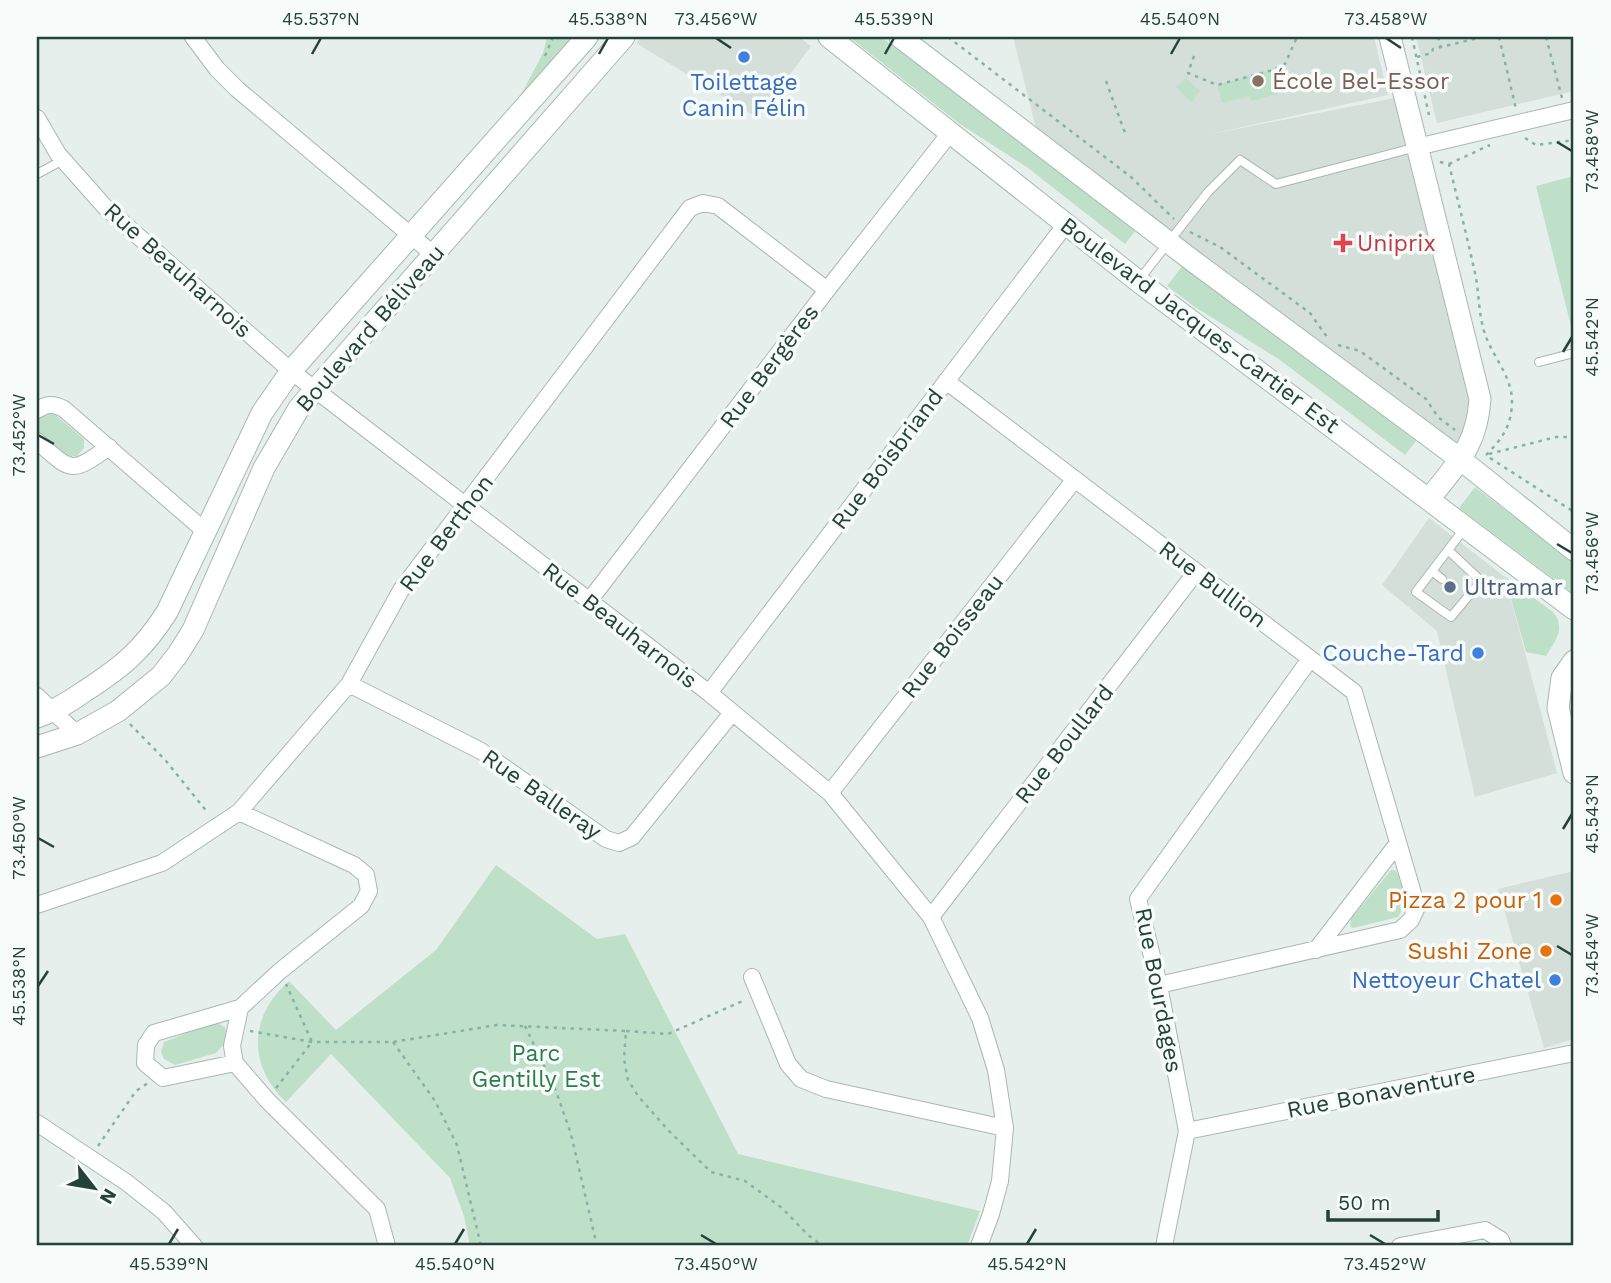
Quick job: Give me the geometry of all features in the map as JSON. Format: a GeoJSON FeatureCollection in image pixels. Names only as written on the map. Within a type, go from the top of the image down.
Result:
{"type":"FeatureCollection","features":[{"type":"Feature","properties":{"kind":"street"},"geometry":{"type":"LineString","coordinates":[[193,37],[217,69],[237,89],[433,254]]}},
{"type":"Feature","properties":{"kind":"street","name":"Boulevard Béliveau"},"geometry":{"type":"LineString","coordinates":[[46,714],[124,665],[153,635],[167,612],[262,413],[291,371],[587,37]]}},
{"type":"Feature","properties":{"kind":"street","name":"Boulevard Béliveau"},"geometry":{"type":"LineString","coordinates":[[37,747],[78,734],[118,711],[160,676],[193,630],[264,468],[299,408],[624,37]]}},
{"type":"Feature","properties":{"kind":"street","name":"Boulevard Jacques-Cartier Est"},"geometry":{"type":"LineString","coordinates":[[829,37],[1138,281],[1430,498],[1574,609]]}},
{"type":"Feature","properties":{"kind":"street","name":"Boulevard Jacques-Cartier Est"},"geometry":{"type":"LineString","coordinates":[[900,37],[1167,242],[1472,452],[1574,550]]}},
{"type":"Feature","properties":{"kind":"street"},"geometry":{"type":"LineString","coordinates":[[1390,37],[1426,144],[1480,399],[1472,452],[1430,498]]}},
{"type":"Feature","properties":{"kind":"street"},"geometry":{"type":"LineString","coordinates":[[1426,144],[1570,111]]}},
{"type":"Feature","properties":{"kind":"street","name":"Rue Beauharnois"},"geometry":{"type":"LineString","coordinates":[[37,118],[64,160],[105,207],[291,371],[709,693],[830,793],[931,917],[980,1018],[996,1070],[1005,1128],[1000,1181],[979,1246]]}},
{"type":"Feature","properties":{"kind":"street","name":"Rue Bergères"},"geometry":{"type":"LineString","coordinates":[[589,601],[827,289],[950,133]]}},
{"type":"Feature","properties":{"kind":"street","name":"Rue Berthon"},"geometry":{"type":"LineString","coordinates":[[37,905],[162,863],[239,812],[349,684],[401,590],[690,208],[703,203],[718,206],[827,289]]}},
{"type":"Feature","properties":{"kind":"street","name":"Rue Boisbriand"},"geometry":{"type":"LineString","coordinates":[[709,693],[1066,224]]}},
{"type":"Feature","properties":{"kind":"street","name":"Rue Bullion"},"geometry":{"type":"LineString","coordinates":[[946,381],[1354,692],[1417,907],[1412,920],[1400,930],[1159,985]]}},
{"type":"Feature","properties":{"kind":"street"},"geometry":{"type":"LineString","coordinates":[[37,410],[57,404],[206,532]]}},
{"type":"Feature","properties":{"kind":"street"},"geometry":{"type":"LineString","coordinates":[[37,441],[65,466],[73,467],[83,466],[109,447]]}},
{"type":"Feature","properties":{"kind":"street","name":"Rue Boisseau"},"geometry":{"type":"LineString","coordinates":[[830,793],[1075,479]]}},
{"type":"Feature","properties":{"kind":"street","name":"Rue Boullard"},"geometry":{"type":"LineString","coordinates":[[931,917],[1196,572]]}},
{"type":"Feature","properties":{"kind":"street","name":"Rue Bourdages"},"geometry":{"type":"LineString","coordinates":[[1164,1246],[1187,1132],[1159,985],[1138,899],[1311,659]]}},
{"type":"Feature","properties":{"kind":"street"},"geometry":{"type":"LineString","coordinates":[[1574,661],[1562,678],[1558,708],[1574,773]]}},
{"type":"Feature","properties":{"kind":"street","name":"Rue Balleray"},"geometry":{"type":"LineString","coordinates":[[349,684],[481,751],[606,839],[619,843],[632,837],[732,713]]}},
{"type":"Feature","properties":{"kind":"street"},"geometry":{"type":"LineString","coordinates":[[37,695],[46,714],[78,734]]}},
{"type":"Feature","properties":{"kind":"street"},"geometry":{"type":"LineString","coordinates":[[235,1063],[163,1078],[145,1063],[146,1045],[154,1032],[240,1008],[280,971],[361,906],[369,891],[366,875],[354,865],[239,812]]}},
{"type":"Feature","properties":{"kind":"street"},"geometry":{"type":"LineString","coordinates":[[1316,950],[1398,843]]}},
{"type":"Feature","properties":{"kind":"street"},"geometry":{"type":"LineString","coordinates":[[755,984],[788,1064],[801,1079],[826,1090],[1005,1128]]}},
{"type":"Feature","properties":{"kind":"street"},"geometry":{"type":"LineString","coordinates":[[240,1008],[232,1046],[235,1063],[267,1100],[377,1209],[387,1246]]}},
{"type":"Feature","properties":{"kind":"street","name":"Rue Bonaventure"},"geometry":{"type":"LineString","coordinates":[[1187,1132],[1574,1054]]}},
{"type":"Feature","properties":{"kind":"street"},"geometry":{"type":"LineString","coordinates":[[37,1122],[126,1182],[164,1212],[194,1246]]}},
{"type":"Feature","properties":{"kind":"street"},"geometry":{"type":"LineString","coordinates":[[1400,1246],[1485,1230],[1502,1240],[1503,1246]]}},
{"type":"Feature","properties":{"kind":"lane"},"geometry":{"type":"LineString","coordinates":[[1138,281],[1208,192],[1240,160],[1276,184],[1426,144]]}},
{"type":"Feature","properties":{"kind":"lane"},"geometry":{"type":"LineString","coordinates":[[37,174],[64,160]]}},
{"type":"Feature","properties":{"kind":"lane"},"geometry":{"type":"LineString","coordinates":[[1539,362],[1574,353]]}},
{"type":"Feature","properties":{"kind":"lane"},"geometry":{"type":"LineString","coordinates":[[1448,550],[1480,581],[1463,595],[1451,617],[1416,592],[1466,526]]}},
{"type":"Feature","properties":{"kind":"lane"},"geometry":{"type":"LineString","coordinates":[[1432,571],[1442,579]]}},
{"type":"Feature","properties":{"kind":"path"},"geometry":{"type":"LineString","coordinates":[[948,37],[1131,177],[1194,235],[1220,247],[1310,313],[1324,334],[1340,346],[1360,351],[1426,399],[1438,417],[1472,452],[1574,512]]}},
{"type":"Feature","properties":{"kind":"path"},"geometry":{"type":"LineString","coordinates":[[1194,56],[1188,73],[1217,85],[1273,70],[1285,64],[1297,37]]}},
{"type":"Feature","properties":{"kind":"path"},"geometry":{"type":"LineString","coordinates":[[1412,37],[1417,57],[1426,144],[1441,163],[1449,164],[1485,149],[1503,137],[1513,125],[1513,87],[1499,37]]}},
{"type":"Feature","properties":{"kind":"path"},"geometry":{"type":"LineString","coordinates":[[1438,37],[1441,47]]}},
{"type":"Feature","properties":{"kind":"path"},"geometry":{"type":"LineString","coordinates":[[1417,57],[1432,53],[1433,49],[1482,37]]}},
{"type":"Feature","properties":{"kind":"path"},"geometry":{"type":"LineString","coordinates":[[1546,37],[1570,111]]}},
{"type":"Feature","properties":{"kind":"path"},"geometry":{"type":"LineString","coordinates":[[1106,81],[1125,133]]}},
{"type":"Feature","properties":{"kind":"path"},"geometry":{"type":"LineString","coordinates":[[1513,125],[1536,145],[1574,140]]}},
{"type":"Feature","properties":{"kind":"path"},"geometry":{"type":"LineString","coordinates":[[1449,164],[1476,277],[1483,328],[1488,345],[1506,376],[1512,397],[1510,418],[1502,440],[1472,452]]}},
{"type":"Feature","properties":{"kind":"path"},"geometry":{"type":"LineString","coordinates":[[1472,452],[1556,438],[1574,440]]}},
{"type":"Feature","properties":{"kind":"path"},"geometry":{"type":"LineString","coordinates":[[118,711],[166,761],[218,826]]}},
{"type":"Feature","properties":{"kind":"path"},"geometry":{"type":"LineString","coordinates":[[280,971],[312,1042]]}},
{"type":"Feature","properties":{"kind":"path"},"geometry":{"type":"LineString","coordinates":[[234,1028],[312,1042],[393,1042],[497,1025],[668,1034],[740,1004],[755,984]]}},
{"type":"Feature","properties":{"kind":"path"},"geometry":{"type":"LineString","coordinates":[[525,1026],[556,1091],[571,1134],[597,1246]]}},
{"type":"Feature","properties":{"kind":"path"},"geometry":{"type":"LineString","coordinates":[[626,1031],[624,1059],[628,1080],[638,1096],[668,1130],[711,1172],[745,1181],[782,1208],[808,1235],[823,1246]]}},
{"type":"Feature","properties":{"kind":"path"},"geometry":{"type":"LineString","coordinates":[[267,1100],[312,1042]]}},
{"type":"Feature","properties":{"kind":"path"},"geometry":{"type":"LineString","coordinates":[[393,1042],[435,1101],[457,1145],[481,1246]]}},
{"type":"Feature","properties":{"kind":"path"},"geometry":{"type":"LineString","coordinates":[[89,1158],[136,1091],[160,1076]]}},
{"type":"Feature","properties":{"kind":"shaded area"},"geometry":{"type":"Polygon","coordinates":[[[642,37],[799,37],[811,46],[758,118],[636,43],[642,37]]]}},
{"type":"Feature","properties":{"kind":"shaded area"},"geometry":{"type":"Polygon","coordinates":[[[1013,37],[1374,37],[1388,95],[1206,135],[1405,96],[1480,399],[1460,459],[1040,144],[1013,37]]]}},
{"type":"Feature","properties":{"kind":"shaded area"},"geometry":{"type":"Polygon","coordinates":[[[1416,37],[1574,37],[1574,91],[1437,123],[1416,37]]]}},
{"type":"Feature","properties":{"kind":"shaded area"},"geometry":{"type":"Polygon","coordinates":[[[1429,518],[1505,577],[1557,773],[1475,797],[1437,631],[1382,585],[1429,518]]]}},
{"type":"Feature","properties":{"kind":"shaded area"},"geometry":{"type":"Polygon","coordinates":[[[1574,871],[1574,1039],[1544,1048],[1498,889],[1574,871]]]}},
{"type":"Feature","properties":{"kind":"green space"},"geometry":{"type":"Polygon","coordinates":[[[547,37],[574,37],[515,106],[543,53],[547,37]]]}},
{"type":"Feature","properties":{"kind":"green space"},"geometry":{"type":"Polygon","coordinates":[[[849,37],[881,37],[1136,230],[1125,244],[1028,168],[960,124],[849,37]]]}},
{"type":"Feature","properties":{"kind":"green space"},"geometry":{"type":"Polygon","coordinates":[[[1273,70],[1278,94],[1251,101],[1250,96],[1222,103],[1217,85],[1273,70]]]}},
{"type":"Feature","properties":{"kind":"green space"},"geometry":{"type":"Polygon","coordinates":[[[1186,78],[1200,91],[1191,103],[1176,87],[1186,78]]]}},
{"type":"Feature","properties":{"kind":"green space"},"geometry":{"type":"Polygon","coordinates":[[[1574,176],[1574,338],[1536,186],[1574,176]]]}},
{"type":"Feature","properties":{"kind":"green space"},"geometry":{"type":"Polygon","coordinates":[[[1183,265],[1416,441],[1405,455],[1280,360],[1195,307],[1167,286],[1183,265]]]}},
{"type":"Feature","properties":{"kind":"green space"},"geometry":{"type":"Polygon","coordinates":[[[51,411],[84,439],[84,448],[77,456],[66,456],[38,432],[38,416],[51,411]]]}},
{"type":"Feature","properties":{"kind":"green space"},"geometry":{"type":"Polygon","coordinates":[[[1475,487],[1574,563],[1574,594],[1459,508],[1475,487]]]}},
{"type":"Feature","properties":{"kind":"green space"},"geometry":{"type":"Polygon","coordinates":[[[1505,577],[1553,612],[1557,618],[1558,634],[1546,656],[1526,652],[1505,577]]]}},
{"type":"Feature","properties":{"kind":"green space","name":"Parc Gentilly Est"},"geometry":{"type":"Polygon","coordinates":[[[496,865],[597,939],[625,934],[738,1154],[980,1211],[967,1246],[470,1246],[464,1216],[450,1178],[331,1054],[286,1102],[273,1088],[259,1057],[260,1025],[266,1009],[276,995],[289,981],[336,1030],[436,950],[496,865]]]}},
{"type":"Feature","properties":{"kind":"green space"},"geometry":{"type":"Polygon","coordinates":[[[1391,870],[1395,870],[1403,888],[1403,906],[1398,917],[1353,928],[1350,926],[1351,919],[1391,870]]]}},
{"type":"Feature","properties":{"kind":"green space"},"geometry":{"type":"Polygon","coordinates":[[[215,1022],[225,1027],[227,1041],[216,1053],[175,1065],[164,1059],[161,1052],[164,1042],[215,1022]]]}},
{"type":"Feature","properties":{"kind":"place","name":"Toilettage Canin Félin"},"geometry":{"type":"Point","coordinates":[744,57]}},
{"type":"Feature","properties":{"kind":"place","name":"École Bel-Essor"},"geometry":{"type":"Point","coordinates":[1258,81]}},
{"type":"Feature","properties":{"kind":"place","name":"Uniprix"},"geometry":{"type":"Point","coordinates":[1343,243]}},
{"type":"Feature","properties":{"kind":"place","name":"Ultramar"},"geometry":{"type":"Point","coordinates":[1450,587]}},
{"type":"Feature","properties":{"kind":"place","name":"Couche-Tard"},"geometry":{"type":"Point","coordinates":[1478,653]}},
{"type":"Feature","properties":{"kind":"place","name":"Pizza 2 pour 1"},"geometry":{"type":"Point","coordinates":[1556,900]}},
{"type":"Feature","properties":{"kind":"place","name":"Sushi Zone"},"geometry":{"type":"Point","coordinates":[1546,951]}},
{"type":"Feature","properties":{"kind":"place","name":"Nettoyeur Chatel"},"geometry":{"type":"Point","coordinates":[1555,980]}}]}
